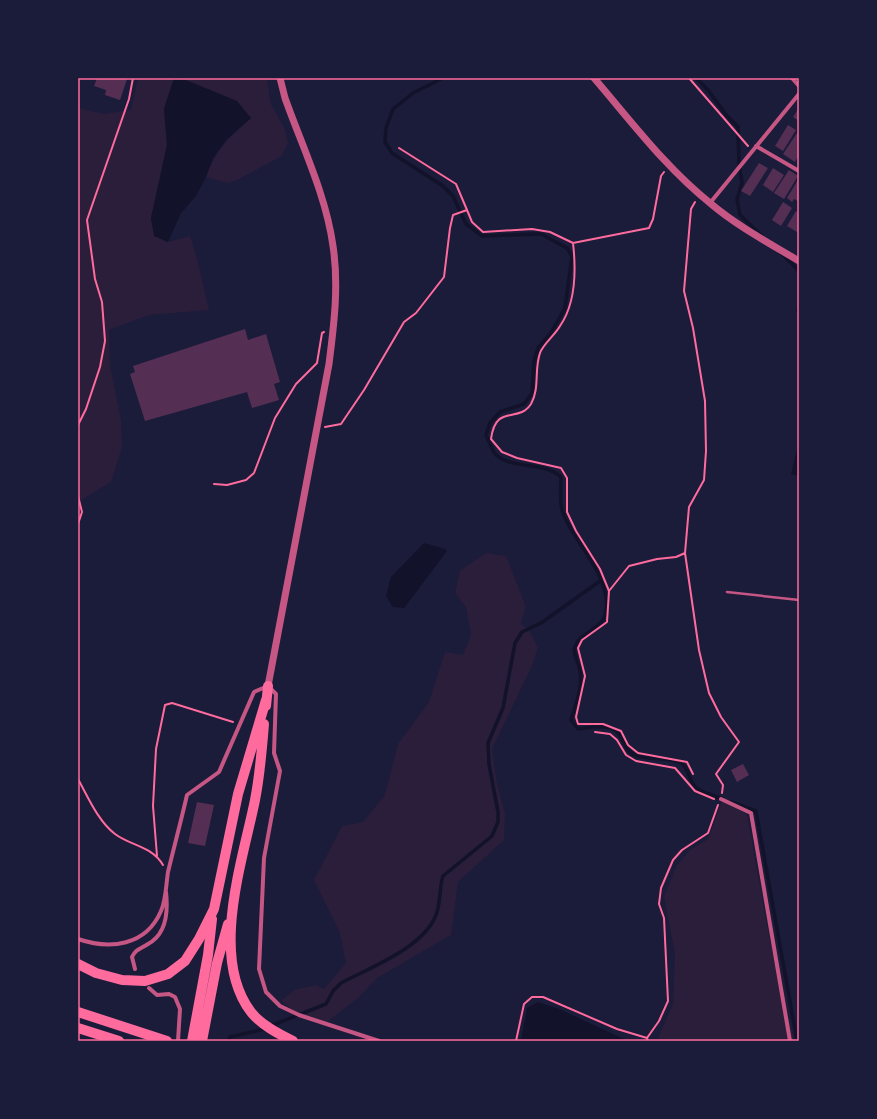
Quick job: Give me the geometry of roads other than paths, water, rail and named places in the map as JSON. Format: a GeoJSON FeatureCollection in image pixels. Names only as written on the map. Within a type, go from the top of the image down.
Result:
{"type":"FeatureCollection","features":[{"type":"Feature","properties":{"kind":"highway"},"geometry":{"type":"LineString","coordinates":[[202,1041],[217,963],[231,912],[255,798],[268,686]]}},
{"type":"Feature","properties":{"kind":"highway"},"geometry":{"type":"LineString","coordinates":[[192,1041],[208,955],[214,909],[238,794],[266,700]]}},
{"type":"Feature","properties":{"kind":"highway"},"geometry":{"type":"LineString","coordinates":[[78,964],[96,973],[122,980],[145,981],[168,974],[185,961],[199,939],[214,909]]}},
{"type":"Feature","properties":{"kind":"highway"},"geometry":{"type":"LineString","coordinates":[[231,912],[234,972],[241,995],[252,1013],[276,1032],[293,1041]]}},
{"type":"Feature","properties":{"kind":"highway"},"geometry":{"type":"LineString","coordinates":[[78,1012],[167,1041]]}},
{"type":"Feature","properties":{"kind":"highway"},"geometry":{"type":"LineString","coordinates":[[78,1028],[119,1041]]}},
{"type":"Feature","properties":{"kind":"street"},"geometry":{"type":"LineString","coordinates":[[268,686],[334,328],[336,278],[333,246],[328,221],[285,98],[280,78]]}},
{"type":"Feature","properties":{"kind":"street"},"geometry":{"type":"LineString","coordinates":[[594,78],[669,165],[709,203],[728,217],[799,261]]}},
{"type":"Feature","properties":{"kind":"street"},"geometry":{"type":"LineString","coordinates":[[792,78],[799,86]]}},
{"type":"Feature","properties":{"kind":"street"},"geometry":{"type":"LineString","coordinates":[[709,203],[799,94]]}},
{"type":"Feature","properties":{"kind":"street"},"geometry":{"type":"LineString","coordinates":[[756,146],[799,171]]}},
{"type":"Feature","properties":{"kind":"street"},"geometry":{"type":"LineString","coordinates":[[78,939],[86,942],[115,944],[131,942],[146,933],[161,911],[168,874],[187,795],[220,772],[254,692],[268,686]]}},
{"type":"Feature","properties":{"kind":"street"},"geometry":{"type":"LineString","coordinates":[[268,686],[276,694],[274,753],[280,771],[264,858],[259,968],[266,992],[280,1006],[299,1015],[379,1041]]}},
{"type":"Feature","properties":{"kind":"street"},"geometry":{"type":"LineString","coordinates":[[721,800],[751,813],[790,1041]]}},
{"type":"Feature","properties":{"kind":"street"},"geometry":{"type":"LineString","coordinates":[[136,969],[132,957],[136,950],[149,944],[160,934],[168,909],[166,887]]}},
{"type":"Feature","properties":{"kind":"street"},"geometry":{"type":"LineString","coordinates":[[149,988],[157,995],[169,994],[176,998],[180,1009],[178,1041]]}},
{"type":"Feature","properties":{"kind":"lane"},"geometry":{"type":"LineString","coordinates":[[727,592],[799,600]]}},
{"type":"Feature","properties":{"kind":"waterway"},"geometry":{"type":"LineString","coordinates":[[443,78],[413,93],[393,109],[386,128],[385,142],[392,153],[443,186],[453,196],[466,224],[482,236],[541,234],[567,248],[572,256],[565,308],[551,333],[538,348],[534,361],[532,393],[524,404],[500,412],[490,423],[486,435],[496,455],[503,460],[511,463],[546,469],[561,477],[561,500],[563,513],[568,524],[599,574],[603,585],[606,597],[604,617],[595,628],[579,640],[574,650],[580,670],[581,683],[571,720],[578,729],[591,727],[606,727],[614,729],[618,732],[626,748],[632,754],[637,756],[674,760],[683,764],[692,783],[698,789],[723,799]]}},
{"type":"Feature","properties":{"kind":"waterway"},"geometry":{"type":"LineString","coordinates":[[696,78],[708,90],[727,116],[738,127],[739,163],[742,183],[737,199],[740,215],[762,236]]}},
{"type":"Feature","properties":{"kind":"waterway"},"geometry":{"type":"LineString","coordinates":[[780,252],[799,271]]}},
{"type":"Feature","properties":{"kind":"waterway"},"geometry":{"type":"LineString","coordinates":[[229,1041],[230,1037],[260,1030],[326,1004],[333,991],[341,983],[381,963],[408,947],[429,927],[438,910],[443,876],[492,836],[498,822],[498,812],[489,764],[488,743],[503,708],[515,643],[522,632],[541,623],[600,581]]}},
{"type":"Feature","properties":{"kind":"waterway"},"geometry":{"type":"LineString","coordinates":[[731,802],[756,811],[797,1041]]}}]}
